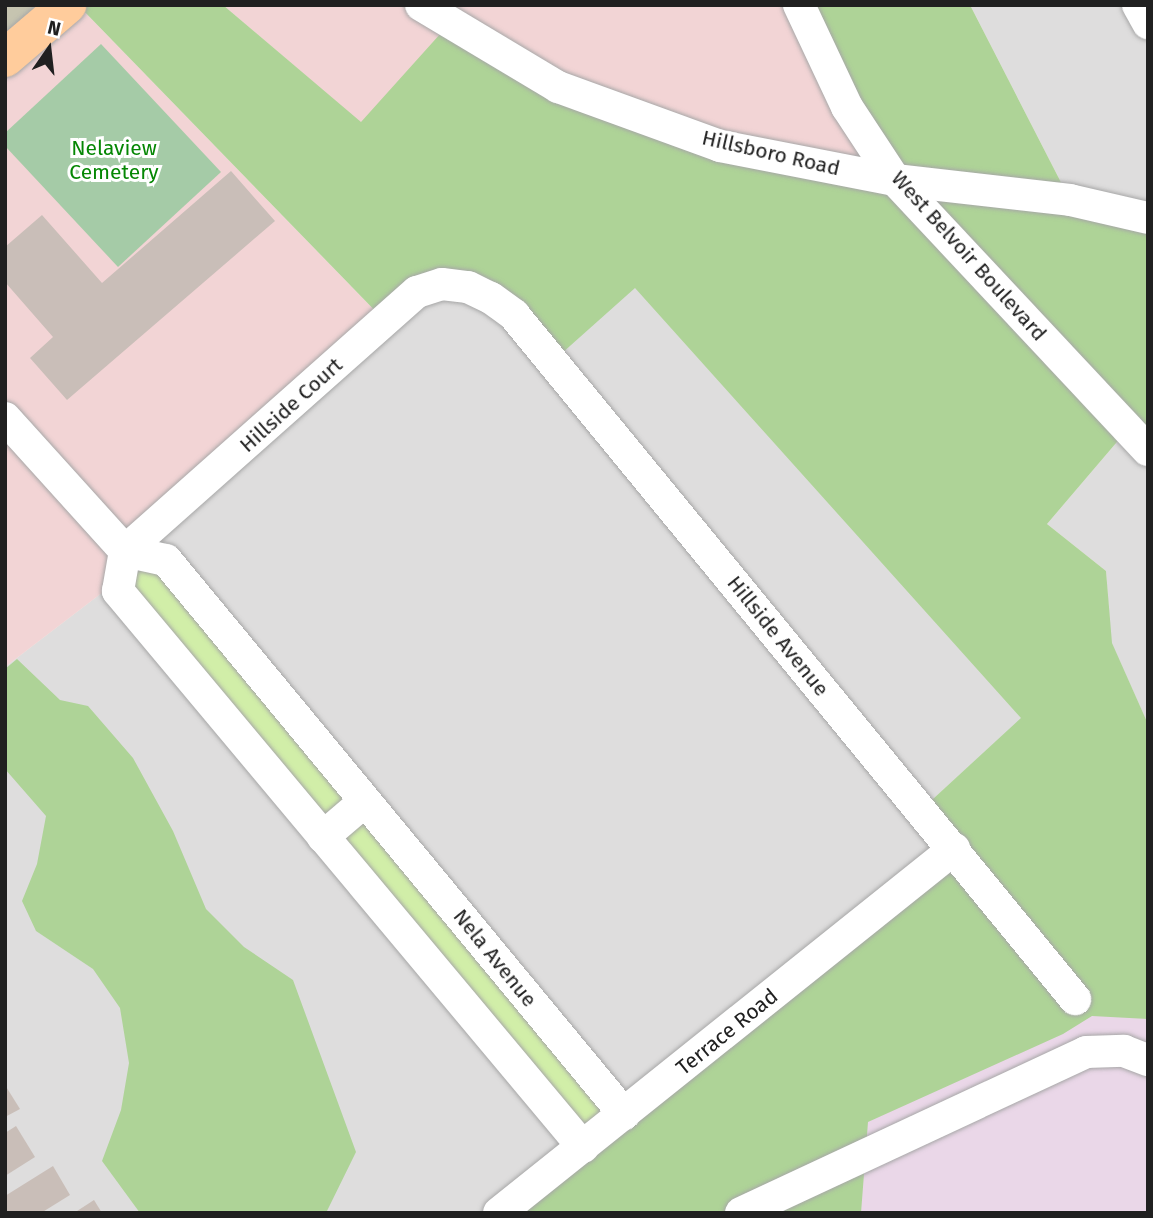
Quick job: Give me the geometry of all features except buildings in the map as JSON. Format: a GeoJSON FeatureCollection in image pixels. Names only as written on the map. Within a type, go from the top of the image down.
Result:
{"type":"FeatureCollection","features":[{"type":"Feature","properties":{"kind":"main road"},"geometry":{"type":"LineString","coordinates":[[5,58],[67,5]]}},
{"type":"Feature","properties":{"kind":"street","name":"Hillsboro Road"},"geometry":{"type":"LineString","coordinates":[[421,5],[558,87],[720,146],[895,180],[1070,200],[1148,218]]}},
{"type":"Feature","properties":{"kind":"street","name":"West Belvoir Boulevard"},"geometry":{"type":"LineString","coordinates":[[799,5],[847,107],[895,180],[1148,450]]}},
{"type":"Feature","properties":{"kind":"street"},"geometry":{"type":"LineString","coordinates":[[1138,5],[1148,23]]}},
{"type":"Feature","properties":{"kind":"street","name":"Hillside Court"},"geometry":{"type":"LineString","coordinates":[[125,551],[417,292],[442,284],[468,287]]}},
{"type":"Feature","properties":{"kind":"street","name":"Hillside Avenue"},"geometry":{"type":"LineString","coordinates":[[468,287],[514,315],[1075,999]]}},
{"type":"Feature","properties":{"kind":"street"},"geometry":{"type":"LineString","coordinates":[[5,418],[125,551],[118,591],[583,1147]]}},
{"type":"Feature","properties":{"kind":"street","name":"Nela Avenue"},"geometry":{"type":"LineString","coordinates":[[125,551],[166,560],[624,1114]]}},
{"type":"Feature","properties":{"kind":"street"},"geometry":{"type":"LineString","coordinates":[[323,837],[365,801]]}},
{"type":"Feature","properties":{"kind":"street","name":"Terrace Road"},"geometry":{"type":"LineString","coordinates":[[499,1213],[954,849]]}},
{"type":"Feature","properties":{"kind":"street"},"geometry":{"type":"LineString","coordinates":[[741,1213],[1086,1052],[1124,1051],[1148,1060]]}},
{"type":"Feature","properties":{"kind":"shaded area"},"geometry":{"type":"Polygon","coordinates":[[[5,5],[67,5],[5,58],[5,5]]]}},
{"type":"Feature","properties":{"kind":"shaded area"},"geometry":{"type":"Polygon","coordinates":[[[78,5],[385,321],[120,579],[5,667],[5,58],[78,5]]]}},
{"type":"Feature","properties":{"kind":"shaded area"},"geometry":{"type":"Polygon","coordinates":[[[223,5],[799,5],[895,180],[361,123],[223,5]]]}},
{"type":"Feature","properties":{"kind":"shaded area"},"geometry":{"type":"Polygon","coordinates":[[[970,5],[1138,5],[1148,23],[1148,218],[1070,200],[970,5]]]}},
{"type":"Feature","properties":{"kind":"shaded area"},"geometry":{"type":"Polygon","coordinates":[[[468,287],[552,361],[635,287],[1022,718],[921,810],[954,849],[499,1213],[5,1213],[5,667],[120,579],[417,292],[468,287]]]}},
{"type":"Feature","properties":{"kind":"shaded area"},"geometry":{"type":"Polygon","coordinates":[[[1128,429],[1148,450],[1148,724],[1111,642],[1106,571],[1047,524],[1128,429]]]}},
{"type":"Feature","properties":{"kind":"shaded area"},"geometry":{"type":"Polygon","coordinates":[[[1148,982],[1148,1213],[539,1213],[1148,982]]]}},
{"type":"Feature","properties":{"kind":"green space"},"geometry":{"type":"Polygon","coordinates":[[[78,5],[223,5],[361,122],[450,23],[558,87],[894,179],[799,5],[970,5],[1070,200],[1148,218],[1148,450],[1128,429],[1047,524],[1106,571],[1112,643],[1148,724],[1148,1019],[1092,1016],[1063,1034],[868,1122],[861,1213],[499,1213],[953,850],[921,810],[1021,718],[635,288],[552,362],[468,287],[385,321],[78,5]]]}},
{"type":"Feature","properties":{"kind":"green space","name":"Nelaview Cemetery"},"geometry":{"type":"Polygon","coordinates":[[[101,44],[221,172],[118,267],[5,146],[5,133],[101,44]]]}},
{"type":"Feature","properties":{"kind":"green space"},"geometry":{"type":"Polygon","coordinates":[[[125,551],[166,560],[624,1114],[583,1147],[118,591],[125,551]]]}},
{"type":"Feature","properties":{"kind":"green space"},"geometry":{"type":"Polygon","coordinates":[[[17,659],[60,700],[88,706],[133,758],[173,831],[206,909],[244,947],[293,980],[356,1152],[326,1213],[140,1213],[102,1161],[121,1110],[129,1063],[120,1008],[93,969],[36,931],[22,901],[37,864],[46,816],[5,769],[5,669],[17,659]]]}}]}
